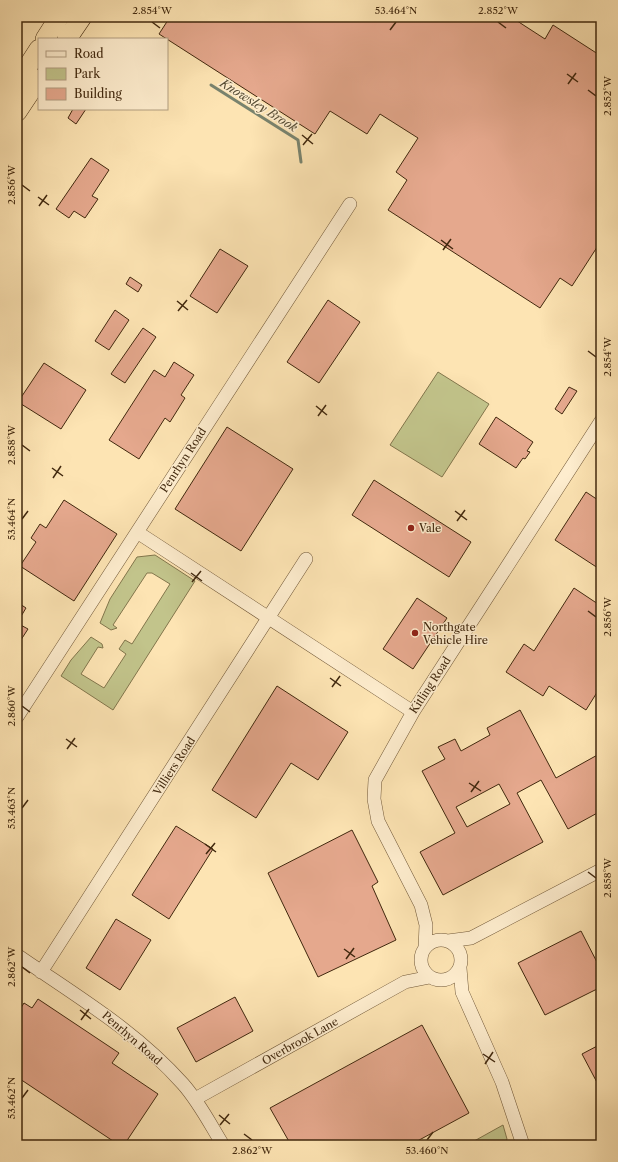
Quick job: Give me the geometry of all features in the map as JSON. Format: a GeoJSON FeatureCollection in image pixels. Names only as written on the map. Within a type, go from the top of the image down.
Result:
{"type":"FeatureCollection","features":[{"type":"Feature","properties":{"kind":"highway"},"geometry":{"type":"LineString","coordinates":[[46,38],[59,17]]}},
{"type":"Feature","properties":{"kind":"highway"},"geometry":{"type":"LineString","coordinates":[[68,38],[82,17]]}},
{"type":"Feature","properties":{"kind":"highway"},"geometry":{"type":"LineString","coordinates":[[17,83],[38,51]]}},
{"type":"Feature","properties":{"kind":"highway"},"geometry":{"type":"LineString","coordinates":[[17,112],[38,80]]}},
{"type":"Feature","properties":{"kind":"street","name":"Penrhyn Road"},"geometry":{"type":"LineString","coordinates":[[17,717],[350,204]]}},
{"type":"Feature","properties":{"kind":"street","name":"Kitling Road"},"geometry":{"type":"LineString","coordinates":[[423,954],[426,925],[421,906],[378,821],[374,799],[375,780],[380,768],[413,712],[601,421]]}},
{"type":"Feature","properties":{"kind":"street"},"geometry":{"type":"LineString","coordinates":[[137,532],[413,712]]}},
{"type":"Feature","properties":{"kind":"street","name":"Villiers Road"},"geometry":{"type":"LineString","coordinates":[[42,972],[306,559]]}},
{"type":"Feature","properties":{"kind":"street"},"geometry":{"type":"LineString","coordinates":[[462,992],[444,980],[430,977],[425,973],[423,954],[430,944],[471,938],[601,870]]}},
{"type":"Feature","properties":{"kind":"street"},"geometry":{"type":"LineString","coordinates":[[426,925],[445,941],[454,945],[460,962],[462,992],[502,1082],[525,1143]]}},
{"type":"Feature","properties":{"kind":"street"},"geometry":{"type":"LineString","coordinates":[[444,980],[451,978],[471,938]]}},
{"type":"Feature","properties":{"kind":"street","name":"Overbrook Lane"},"geometry":{"type":"LineString","coordinates":[[405,982],[423,954]]}},
{"type":"Feature","properties":{"kind":"street","name":"Penrhyn Road"},"geometry":{"type":"LineString","coordinates":[[17,955],[98,1009],[136,1039],[182,1083],[195,1099],[223,1145]]}},
{"type":"Feature","properties":{"kind":"street","name":"Overbrook Lane"},"geometry":{"type":"LineString","coordinates":[[195,1099],[405,982],[430,977]]}},
{"type":"Feature","properties":{"kind":"green space"},"geometry":{"type":"Polygon","coordinates":[[[438,372],[489,404],[442,477],[390,445],[438,372]]]}},
{"type":"Feature","properties":{"kind":"green space"},"geometry":{"type":"Polygon","coordinates":[[[155,555],[195,581],[113,710],[61,676],[71,660],[91,637],[102,644],[103,648],[98,647],[81,674],[104,688],[126,654],[119,649],[125,640],[132,644],[170,584],[152,573],[147,573],[113,625],[117,628],[111,630],[100,623],[110,599],[137,557],[155,555]]]}},
{"type":"Feature","properties":{"kind":"green space"},"geometry":{"type":"Polygon","coordinates":[[[503,1125],[507,1139],[504,1145],[467,1145],[503,1125]]]}},
{"type":"Feature","properties":{"kind":"building"},"geometry":{"type":"Polygon","coordinates":[[[170,17],[511,17],[545,39],[553,25],[601,56],[601,241],[572,286],[560,278],[540,308],[388,210],[407,180],[396,172],[418,138],[380,114],[367,134],[330,111],[315,134],[168,40],[168,38],[159,34],[170,17]]]}},
{"type":"Feature","properties":{"kind":"building"},"geometry":{"type":"Polygon","coordinates":[[[72,110],[85,110],[76,124],[68,118],[72,110]]]}},
{"type":"Feature","properties":{"kind":"building"},"geometry":{"type":"Polygon","coordinates":[[[91,158],[109,170],[92,196],[98,199],[85,218],[74,211],[69,218],[56,209],[91,158]]]}},
{"type":"Feature","properties":{"kind":"building"},"geometry":{"type":"Polygon","coordinates":[[[220,249],[248,266],[217,313],[190,296],[220,249]]]}},
{"type":"Feature","properties":{"kind":"building"},"geometry":{"type":"Polygon","coordinates":[[[130,277],[142,285],[138,292],[126,284],[130,277]]]}},
{"type":"Feature","properties":{"kind":"building"},"geometry":{"type":"Polygon","coordinates":[[[328,300],[360,322],[319,383],[287,362],[328,300]]]}},
{"type":"Feature","properties":{"kind":"building"},"geometry":{"type":"Polygon","coordinates":[[[115,310],[129,320],[109,350],[95,341],[115,310]]]}},
{"type":"Feature","properties":{"kind":"building"},"geometry":{"type":"Polygon","coordinates":[[[143,328],[156,337],[125,383],[111,374],[143,328]]]}},
{"type":"Feature","properties":{"kind":"building"},"geometry":{"type":"Polygon","coordinates":[[[174,362],[194,375],[181,395],[185,398],[170,422],[165,418],[139,459],[109,440],[154,370],[165,377],[174,362]]]}},
{"type":"Feature","properties":{"kind":"building"},"geometry":{"type":"Polygon","coordinates":[[[44,363],[86,390],[61,429],[18,402],[44,363]]]}},
{"type":"Feature","properties":{"kind":"building"},"geometry":{"type":"Polygon","coordinates":[[[569,387],[577,391],[562,414],[555,409],[569,387]]]}},
{"type":"Feature","properties":{"kind":"building"},"geometry":{"type":"Polygon","coordinates":[[[496,417],[533,442],[527,451],[530,452],[525,459],[523,458],[516,468],[479,444],[496,417]]]}},
{"type":"Feature","properties":{"kind":"building"},"geometry":{"type":"Polygon","coordinates":[[[227,427],[293,469],[241,551],[175,509],[227,427]]]}},
{"type":"Feature","properties":{"kind":"building","name":"Vale"},"geometry":{"type":"Polygon","coordinates":[[[374,480],[471,542],[449,577],[352,515],[374,480]]]}},
{"type":"Feature","properties":{"kind":"building"},"geometry":{"type":"Polygon","coordinates":[[[586,492],[601,502],[601,570],[555,540],[586,492]]]}},
{"type":"Feature","properties":{"kind":"building"},"geometry":{"type":"Polygon","coordinates":[[[64,500],[117,534],[74,601],[20,566],[36,542],[31,538],[40,524],[46,528],[64,500]]]}},
{"type":"Feature","properties":{"kind":"building"},"geometry":{"type":"Polygon","coordinates":[[[574,588],[601,606],[601,686],[586,710],[549,686],[543,696],[506,672],[524,644],[534,651],[574,588]]]}},
{"type":"Feature","properties":{"kind":"building","name":"Northgate Vehicle Hire"},"geometry":{"type":"Polygon","coordinates":[[[417,598],[447,618],[413,669],[383,649],[417,598]]]}},
{"type":"Feature","properties":{"kind":"building"},"geometry":{"type":"Polygon","coordinates":[[[17,602],[26,608],[17,623],[17,602]]]}},
{"type":"Feature","properties":{"kind":"building"},"geometry":{"type":"Polygon","coordinates":[[[17,623],[28,629],[17,646],[17,623]]]}},
{"type":"Feature","properties":{"kind":"building"},"geometry":{"type":"Polygon","coordinates":[[[277,686],[348,732],[318,780],[291,763],[256,818],[212,790],[277,686]]]}},
{"type":"Feature","properties":{"kind":"building"},"geometry":{"type":"Polygon","coordinates":[[[520,710],[556,778],[601,753],[601,811],[568,829],[541,780],[517,793],[543,842],[443,895],[420,852],[455,833],[422,771],[445,759],[438,747],[455,739],[461,751],[490,735],[487,728],[520,710]],[[499,784],[456,807],[467,827],[510,804],[499,784]]]}},
{"type":"Feature","properties":{"kind":"building"},"geometry":{"type":"Polygon","coordinates":[[[176,826],[213,849],[169,919],[132,895],[176,826]]]}},
{"type":"Feature","properties":{"kind":"building"},"geometry":{"type":"Polygon","coordinates":[[[352,830],[378,882],[372,886],[396,940],[318,977],[268,873],[352,830]]]}},
{"type":"Feature","properties":{"kind":"building"},"geometry":{"type":"Polygon","coordinates":[[[116,919],[151,940],[120,990],[86,968],[116,919]]]}},
{"type":"Feature","properties":{"kind":"building"},"geometry":{"type":"Polygon","coordinates":[[[581,931],[601,970],[601,987],[545,1015],[518,963],[581,931]]]}},
{"type":"Feature","properties":{"kind":"building"},"geometry":{"type":"Polygon","coordinates":[[[235,997],[253,1031],[196,1062],[177,1028],[235,997]]]}},
{"type":"Feature","properties":{"kind":"building"},"geometry":{"type":"Polygon","coordinates":[[[38,999],[119,1053],[112,1063],[158,1094],[124,1145],[119,1145],[17,1077],[17,1014],[24,1003],[32,1008],[38,999]]]}},
{"type":"Feature","properties":{"kind":"building"},"geometry":{"type":"Polygon","coordinates":[[[422,1025],[469,1113],[410,1145],[291,1145],[270,1108],[422,1025]]]}},
{"type":"Feature","properties":{"kind":"building"},"geometry":{"type":"Polygon","coordinates":[[[601,1044],[601,1090],[582,1054],[601,1044]]]}},
{"type":"Feature","properties":{"kind":"waterway","name":"Knowsley Brook"},"geometry":{"type":"LineString","coordinates":[[211,85],[298,140],[301,162]]}},
{"type":"Feature","properties":{"kind":"place","name":"Vale"},"geometry":{"type":"Point","coordinates":[411,528]}},
{"type":"Feature","properties":{"kind":"place","name":"Northgate Vehicle Hire"},"geometry":{"type":"Point","coordinates":[415,633]}}]}
